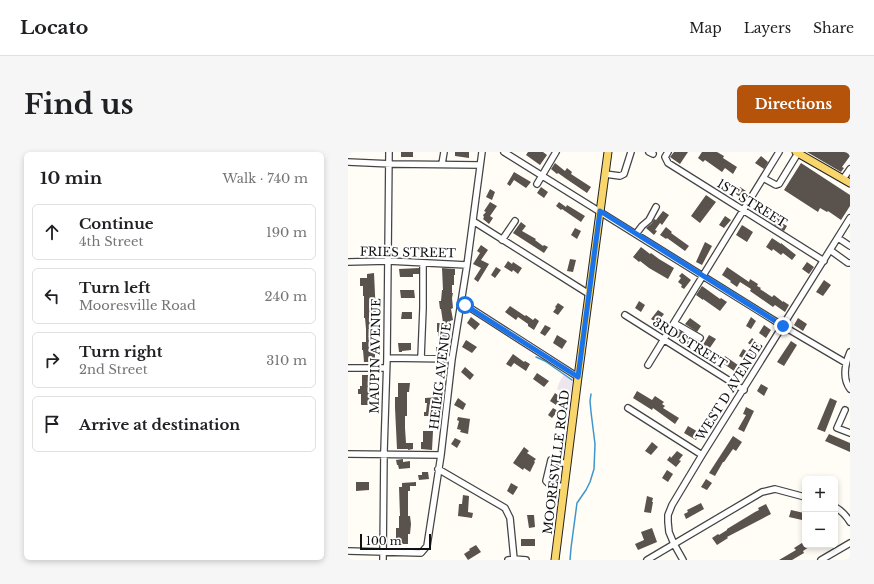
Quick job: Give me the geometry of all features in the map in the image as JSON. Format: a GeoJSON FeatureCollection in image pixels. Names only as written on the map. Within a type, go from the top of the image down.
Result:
{"type":"FeatureCollection","features":[{"type":"Feature","properties":{"kind":"main road","name":"MOORESVILLE ROAD"},"geometry":{"type":"LineString","coordinates":[[555,560],[608,152]]}},
{"type":"Feature","properties":{"kind":"main road"},"geometry":{"type":"LineString","coordinates":[[797,152],[847,181]]}},
{"type":"Feature","properties":{"kind":"street","name":"MAUPIN AVENUE"},"geometry":{"type":"LineString","coordinates":[[383,560],[389,152]]}},
{"type":"Feature","properties":{"kind":"street"},"geometry":{"type":"LineString","coordinates":[[442,164],[444,152]]}},
{"type":"Feature","properties":{"kind":"street","name":"HEILIG AVENUE"},"geometry":{"type":"LineString","coordinates":[[383,552],[421,553],[427,546],[441,456],[452,359],[467,265],[482,152]]}},
{"type":"Feature","properties":{"kind":"street"},"geometry":{"type":"LineString","coordinates":[[504,152],[783,326],[846,362]]}},
{"type":"Feature","properties":{"kind":"street"},"geometry":{"type":"LineString","coordinates":[[536,184],[556,152]]}},
{"type":"Feature","properties":{"kind":"street"},"geometry":{"type":"LineString","coordinates":[[605,174],[620,176],[624,174],[632,152]]}},
{"type":"Feature","properties":{"kind":"street","name":"1ST STREET"},"geometry":{"type":"LineString","coordinates":[[668,152],[665,157],[668,163],[824,261]]}},
{"type":"Feature","properties":{"kind":"street"},"geometry":{"type":"LineString","coordinates":[[648,365],[779,152]]}},
{"type":"Feature","properties":{"kind":"street"},"geometry":{"type":"LineString","coordinates":[[763,178],[776,185],[779,184],[797,152]]}},
{"type":"Feature","properties":{"kind":"street"},"geometry":{"type":"LineString","coordinates":[[348,162],[480,165]]}},
{"type":"Feature","properties":{"kind":"street"},"geometry":{"type":"LineString","coordinates":[[847,181],[850,169]]}},
{"type":"Feature","properties":{"kind":"street"},"geometry":{"type":"LineString","coordinates":[[636,234],[649,220],[656,207]]}},
{"type":"Feature","properties":{"kind":"street","name":"WEST D AVENUE"},"geometry":{"type":"LineString","coordinates":[[683,560],[669,532],[668,514],[672,505],[850,218]]}},
{"type":"Feature","properties":{"kind":"street"},"geometry":{"type":"LineString","coordinates":[[473,221],[589,294]]}},
{"type":"Feature","properties":{"kind":"street"},"geometry":{"type":"LineString","coordinates":[[502,240],[515,221]]}},
{"type":"Feature","properties":{"kind":"street"},"geometry":{"type":"LineString","coordinates":[[838,238],[850,246]]}},
{"type":"Feature","properties":{"kind":"street"},"geometry":{"type":"LineString","coordinates":[[830,250],[850,263]]}},
{"type":"Feature","properties":{"kind":"street","name":"FRIES STREET"},"geometry":{"type":"LineString","coordinates":[[348,262],[388,261],[467,265]]}},
{"type":"Feature","properties":{"kind":"street"},"geometry":{"type":"LineString","coordinates":[[421,358],[423,263]]}},
{"type":"Feature","properties":{"kind":"street"},"geometry":{"type":"LineString","coordinates":[[461,302],[578,377]]}},
{"type":"Feature","properties":{"kind":"street","name":"3RD STREET"},"geometry":{"type":"LineString","coordinates":[[625,314],[744,390]]}},
{"type":"Feature","properties":{"kind":"street"},"geometry":{"type":"LineString","coordinates":[[674,323],[700,338]]}},
{"type":"Feature","properties":{"kind":"street"},"geometry":{"type":"LineString","coordinates":[[850,352],[846,362],[845,378],[850,389]]}},
{"type":"Feature","properties":{"kind":"street"},"geometry":{"type":"LineString","coordinates":[[387,358],[452,359]]}},
{"type":"Feature","properties":{"kind":"street"},"geometry":{"type":"LineString","coordinates":[[348,368],[386,368]]}},
{"type":"Feature","properties":{"kind":"street"},"geometry":{"type":"LineString","coordinates":[[628,408],[702,455]]}},
{"type":"Feature","properties":{"kind":"street"},"geometry":{"type":"LineString","coordinates":[[846,410],[837,428],[850,433]]}},
{"type":"Feature","properties":{"kind":"street"},"geometry":{"type":"LineString","coordinates":[[348,454],[441,456]]}},
{"type":"Feature","properties":{"kind":"street"},"geometry":{"type":"LineString","coordinates":[[564,487],[546,482],[551,460],[567,464]]}},
{"type":"Feature","properties":{"kind":"street"},"geometry":{"type":"LineString","coordinates":[[438,469],[505,508],[510,518],[511,559],[526,560]]}},
{"type":"Feature","properties":{"kind":"street"},"geometry":{"type":"LineString","coordinates":[[648,560],[762,492],[776,489],[802,496]]}},
{"type":"Feature","properties":{"kind":"street"},"geometry":{"type":"LineString","coordinates":[[838,509],[842,511],[850,522]]}},
{"type":"Feature","properties":{"kind":"street"},"geometry":{"type":"LineString","coordinates":[[821,560],[850,543]]}},
{"type":"Feature","properties":{"kind":"street"},"geometry":{"type":"LineString","coordinates":[[348,551],[383,552]]}},
{"type":"Feature","properties":{"kind":"shaded area"},"geometry":{"type":"Polygon","coordinates":[[[564,374],[573,379],[570,397],[557,389],[564,374]]]}},
{"type":"Feature","properties":{"kind":"building"},"geometry":{"type":"Polygon","coordinates":[[[401,152],[413,152],[413,157],[401,157],[401,152]]]}},
{"type":"Feature","properties":{"kind":"building"},"geometry":{"type":"Polygon","coordinates":[[[455,152],[469,152],[469,158],[455,156],[455,152]]]}},
{"type":"Feature","properties":{"kind":"building"},"geometry":{"type":"Polygon","coordinates":[[[528,152],[543,152],[547,155],[540,165],[526,155],[528,152]]]}},
{"type":"Feature","properties":{"kind":"building"},"geometry":{"type":"Polygon","coordinates":[[[674,152],[688,152],[680,164],[670,157],[674,152]]]}},
{"type":"Feature","properties":{"kind":"building"},"geometry":{"type":"Polygon","coordinates":[[[702,152],[717,152],[737,167],[733,174],[725,168],[722,172],[705,160],[703,162],[698,158],[702,152]]]}},
{"type":"Feature","properties":{"kind":"building"},"geometry":{"type":"Polygon","coordinates":[[[807,152],[850,152],[850,156],[842,167],[844,168],[841,172],[807,152]]]}},
{"type":"Feature","properties":{"kind":"building"},"geometry":{"type":"Polygon","coordinates":[[[761,156],[768,162],[764,169],[755,163],[761,156]]]}},
{"type":"Feature","properties":{"kind":"building"},"geometry":{"type":"Polygon","coordinates":[[[555,163],[565,171],[567,168],[572,172],[571,174],[591,187],[587,193],[551,169],[555,163]]]}},
{"type":"Feature","properties":{"kind":"building"},"geometry":{"type":"Polygon","coordinates":[[[801,163],[850,195],[850,206],[841,220],[828,211],[827,212],[820,208],[818,212],[784,190],[801,163]]]}},
{"type":"Feature","properties":{"kind":"building"},"geometry":{"type":"Polygon","coordinates":[[[514,172],[531,182],[526,188],[514,180],[510,186],[507,184],[514,172]]]}},
{"type":"Feature","properties":{"kind":"building"},"geometry":{"type":"Polygon","coordinates":[[[541,187],[548,192],[544,198],[537,193],[541,187]]]}},
{"type":"Feature","properties":{"kind":"building"},"geometry":{"type":"Polygon","coordinates":[[[740,187],[746,191],[741,198],[736,194],[740,187]]]}},
{"type":"Feature","properties":{"kind":"building"},"geometry":{"type":"Polygon","coordinates":[[[490,189],[495,192],[492,200],[486,197],[490,189]]]}},
{"type":"Feature","properties":{"kind":"building"},"geometry":{"type":"Polygon","coordinates":[[[706,195],[716,202],[700,223],[691,216],[706,195]]]}},
{"type":"Feature","properties":{"kind":"building"},"geometry":{"type":"Polygon","coordinates":[[[490,202],[497,206],[490,216],[493,218],[489,224],[483,219],[483,215],[486,212],[484,211],[490,202]]]}},
{"type":"Feature","properties":{"kind":"building"},"geometry":{"type":"Polygon","coordinates":[[[559,202],[585,216],[581,222],[556,206],[559,202]]]}},
{"type":"Feature","properties":{"kind":"building"},"geometry":{"type":"Polygon","coordinates":[[[663,211],[669,215],[662,225],[660,223],[655,230],[657,231],[654,235],[646,228],[654,219],[656,220],[663,211]]]}},
{"type":"Feature","properties":{"kind":"building"},"geometry":{"type":"Polygon","coordinates":[[[773,214],[782,220],[780,222],[787,226],[784,231],[768,221],[773,214]]]}},
{"type":"Feature","properties":{"kind":"building"},"geometry":{"type":"Polygon","coordinates":[[[725,216],[731,220],[724,228],[719,225],[725,216]]]}},
{"type":"Feature","properties":{"kind":"building"},"geometry":{"type":"Polygon","coordinates":[[[521,222],[526,226],[522,231],[536,239],[535,240],[543,246],[548,247],[544,253],[513,233],[521,222]]]}},
{"type":"Feature","properties":{"kind":"building"},"geometry":{"type":"Polygon","coordinates":[[[742,225],[753,232],[747,242],[736,235],[742,225]]]}},
{"type":"Feature","properties":{"kind":"building"},"geometry":{"type":"Polygon","coordinates":[[[666,227],[672,232],[671,233],[689,246],[685,251],[667,238],[666,239],[660,235],[666,227]]]}},
{"type":"Feature","properties":{"kind":"building"},"geometry":{"type":"Polygon","coordinates":[[[575,228],[581,231],[577,239],[571,235],[575,228]]]}},
{"type":"Feature","properties":{"kind":"building"},"geometry":{"type":"Polygon","coordinates":[[[772,238],[796,255],[792,260],[783,253],[781,255],[773,249],[772,251],[766,247],[772,238]]]}},
{"type":"Feature","properties":{"kind":"building"},"geometry":{"type":"Polygon","coordinates":[[[705,242],[712,246],[702,265],[696,262],[705,242]]]}},
{"type":"Feature","properties":{"kind":"building"},"geometry":{"type":"Polygon","coordinates":[[[481,245],[488,250],[481,260],[489,264],[478,282],[474,279],[481,268],[473,264],[480,253],[477,251],[481,245]]]}},
{"type":"Feature","properties":{"kind":"building"},"geometry":{"type":"Polygon","coordinates":[[[641,247],[674,268],[668,279],[633,257],[641,247]]]}},
{"type":"Feature","properties":{"kind":"building"},"geometry":{"type":"Polygon","coordinates":[[[570,259],[576,260],[573,272],[567,271],[570,259]]]}},
{"type":"Feature","properties":{"kind":"building"},"geometry":{"type":"Polygon","coordinates":[[[508,261],[512,264],[513,262],[522,268],[518,274],[513,270],[512,272],[504,267],[508,261]]]}},
{"type":"Feature","properties":{"kind":"building"},"geometry":{"type":"Polygon","coordinates":[[[807,262],[814,267],[809,274],[802,269],[807,262]]]}},
{"type":"Feature","properties":{"kind":"building"},"geometry":{"type":"Polygon","coordinates":[[[496,267],[501,270],[495,278],[491,275],[496,267]]]}},
{"type":"Feature","properties":{"kind":"building"},"geometry":{"type":"Polygon","coordinates":[[[727,267],[749,282],[750,279],[758,284],[757,286],[761,288],[760,289],[772,297],[774,295],[789,305],[785,312],[775,305],[773,307],[740,282],[737,287],[730,282],[731,281],[722,275],[727,267]]]}},
{"type":"Feature","properties":{"kind":"building"},"geometry":{"type":"Polygon","coordinates":[[[419,268],[419,274],[413,274],[413,277],[400,277],[399,269],[419,268]]]}},
{"type":"Feature","properties":{"kind":"building"},"geometry":{"type":"Polygon","coordinates":[[[442,268],[455,269],[454,285],[452,285],[453,308],[451,309],[453,320],[450,321],[451,331],[447,332],[448,351],[436,352],[436,347],[439,347],[437,323],[443,323],[439,301],[441,301],[443,290],[442,268]]]}},
{"type":"Feature","properties":{"kind":"building"},"geometry":{"type":"Polygon","coordinates":[[[374,273],[376,315],[374,315],[374,340],[372,340],[372,353],[375,353],[375,362],[364,362],[362,342],[366,342],[366,329],[364,318],[363,286],[360,286],[360,278],[367,278],[367,274],[374,273]]]}},
{"type":"Feature","properties":{"kind":"building"},"geometry":{"type":"Polygon","coordinates":[[[682,273],[691,280],[684,289],[678,282],[681,278],[679,276],[682,273]]]}},
{"type":"Feature","properties":{"kind":"building"},"geometry":{"type":"Polygon","coordinates":[[[824,280],[831,285],[823,296],[816,292],[824,280]]]}},
{"type":"Feature","properties":{"kind":"building"},"geometry":{"type":"Polygon","coordinates":[[[702,286],[720,299],[721,298],[727,302],[720,311],[696,295],[702,286]]]}},
{"type":"Feature","properties":{"kind":"building"},"geometry":{"type":"Polygon","coordinates":[[[400,290],[414,290],[415,298],[401,298],[400,290]]]}},
{"type":"Feature","properties":{"kind":"building"},"geometry":{"type":"Polygon","coordinates":[[[639,301],[645,305],[641,312],[635,308],[639,301]]]}},
{"type":"Feature","properties":{"kind":"building"},"geometry":{"type":"Polygon","coordinates":[[[558,303],[564,307],[558,315],[553,312],[558,303]]]}},
{"type":"Feature","properties":{"kind":"building"},"geometry":{"type":"Polygon","coordinates":[[[510,306],[525,316],[526,315],[533,320],[535,318],[539,321],[534,330],[518,317],[516,320],[505,312],[510,306]]]}},
{"type":"Feature","properties":{"kind":"building"},"geometry":{"type":"Polygon","coordinates":[[[658,310],[664,314],[657,323],[651,319],[658,310]]]}},
{"type":"Feature","properties":{"kind":"building"},"geometry":{"type":"Polygon","coordinates":[[[402,312],[412,312],[412,319],[401,319],[402,312]]]}},
{"type":"Feature","properties":{"kind":"building"},"geometry":{"type":"Polygon","coordinates":[[[471,317],[480,324],[475,330],[467,323],[471,317]]]}},
{"type":"Feature","properties":{"kind":"building"},"geometry":{"type":"Polygon","coordinates":[[[751,317],[756,321],[751,329],[746,326],[751,317]]]}},
{"type":"Feature","properties":{"kind":"building"},"geometry":{"type":"Polygon","coordinates":[[[690,318],[701,326],[697,332],[685,324],[690,318]]]}},
{"type":"Feature","properties":{"kind":"building"},"geometry":{"type":"Polygon","coordinates":[[[798,318],[807,324],[803,331],[794,325],[798,318]]]}},
{"type":"Feature","properties":{"kind":"building"},"geometry":{"type":"Polygon","coordinates":[[[545,325],[551,328],[545,336],[540,333],[545,325]]]}},
{"type":"Feature","properties":{"kind":"building"},"geometry":{"type":"Polygon","coordinates":[[[764,325],[771,330],[766,338],[759,333],[764,325]]]}},
{"type":"Feature","properties":{"kind":"building"},"geometry":{"type":"Polygon","coordinates":[[[680,331],[693,339],[689,345],[676,337],[680,331]]]}},
{"type":"Feature","properties":{"kind":"building"},"geometry":{"type":"Polygon","coordinates":[[[557,335],[567,341],[562,349],[553,343],[557,335]]]}},
{"type":"Feature","properties":{"kind":"building"},"geometry":{"type":"Polygon","coordinates":[[[709,335],[716,339],[707,352],[701,348],[709,335]]]}},
{"type":"Feature","properties":{"kind":"building"},"geometry":{"type":"Polygon","coordinates":[[[752,338],[759,344],[756,349],[748,343],[752,338]]]}},
{"type":"Feature","properties":{"kind":"building"},"geometry":{"type":"Polygon","coordinates":[[[466,340],[477,347],[472,353],[462,347],[466,340]]]}},
{"type":"Feature","properties":{"kind":"building"},"geometry":{"type":"Polygon","coordinates":[[[791,341],[797,345],[784,366],[777,362],[791,341]]]}},
{"type":"Feature","properties":{"kind":"building"},"geometry":{"type":"Polygon","coordinates":[[[398,343],[411,343],[411,350],[399,352],[398,343]]]}},
{"type":"Feature","properties":{"kind":"building"},"geometry":{"type":"Polygon","coordinates":[[[743,349],[753,355],[749,362],[739,356],[743,349]]]}},
{"type":"Feature","properties":{"kind":"building"},"geometry":{"type":"Polygon","coordinates":[[[513,354],[524,362],[525,361],[530,364],[526,371],[514,363],[511,367],[506,364],[513,354]]]}},
{"type":"Feature","properties":{"kind":"building"},"geometry":{"type":"Polygon","coordinates":[[[725,356],[738,365],[734,371],[721,362],[725,356]]]}},
{"type":"Feature","properties":{"kind":"building"},"geometry":{"type":"Polygon","coordinates":[[[465,367],[474,375],[470,380],[461,372],[465,367]]]}},
{"type":"Feature","properties":{"kind":"building"},"geometry":{"type":"Polygon","coordinates":[[[537,373],[549,381],[544,387],[533,379],[537,373]]]}},
{"type":"Feature","properties":{"kind":"building"},"geometry":{"type":"Polygon","coordinates":[[[362,375],[371,375],[369,405],[361,405],[361,394],[358,394],[358,389],[362,386],[362,375]]]}},
{"type":"Feature","properties":{"kind":"building"},"geometry":{"type":"Polygon","coordinates":[[[398,383],[410,383],[409,392],[407,392],[407,416],[405,416],[405,428],[406,443],[413,443],[413,449],[408,450],[397,449],[395,397],[398,397],[398,383]]]}},
{"type":"Feature","properties":{"kind":"building"},"geometry":{"type":"Polygon","coordinates":[[[761,384],[768,388],[764,396],[757,391],[761,384]]]}},
{"type":"Feature","properties":{"kind":"building"},"geometry":{"type":"Polygon","coordinates":[[[637,391],[652,400],[655,396],[664,402],[662,404],[665,406],[663,408],[679,418],[675,424],[653,408],[652,410],[633,398],[637,391]]]}},
{"type":"Feature","properties":{"kind":"building"},"geometry":{"type":"Polygon","coordinates":[[[555,393],[562,398],[556,405],[550,401],[555,393]]]}},
{"type":"Feature","properties":{"kind":"building"},"geometry":{"type":"Polygon","coordinates":[[[439,397],[440,405],[438,406],[438,416],[435,416],[435,426],[430,426],[429,416],[424,416],[427,403],[425,403],[425,398],[439,397]]]}},
{"type":"Feature","properties":{"kind":"building"},"geometry":{"type":"Polygon","coordinates":[[[458,398],[466,404],[463,410],[454,405],[458,398]]]}},
{"type":"Feature","properties":{"kind":"building"},"geometry":{"type":"Polygon","coordinates":[[[830,398],[837,401],[825,432],[817,429],[830,398]]]}},
{"type":"Feature","properties":{"kind":"building"},"geometry":{"type":"Polygon","coordinates":[[[746,407],[754,411],[744,432],[738,429],[746,415],[743,414],[746,407]]]}},
{"type":"Feature","properties":{"kind":"building"},"geometry":{"type":"Polygon","coordinates":[[[553,408],[558,411],[552,418],[548,415],[553,408]]]}},
{"type":"Feature","properties":{"kind":"building"},"geometry":{"type":"Polygon","coordinates":[[[458,417],[470,419],[468,434],[460,432],[461,430],[457,429],[459,421],[457,420],[458,417]]]}},
{"type":"Feature","properties":{"kind":"building"},"geometry":{"type":"Polygon","coordinates":[[[688,426],[700,433],[696,440],[684,433],[688,426]]]}},
{"type":"Feature","properties":{"kind":"building"},"geometry":{"type":"Polygon","coordinates":[[[423,431],[433,431],[432,450],[421,449],[421,442],[423,442],[423,431]]]}},
{"type":"Feature","properties":{"kind":"building"},"geometry":{"type":"Polygon","coordinates":[[[829,434],[850,443],[850,452],[825,441],[829,434]]]}},
{"type":"Feature","properties":{"kind":"building"},"geometry":{"type":"Polygon","coordinates":[[[733,436],[742,442],[736,451],[733,449],[715,476],[709,473],[733,436]]]}},
{"type":"Feature","properties":{"kind":"building"},"geometry":{"type":"Polygon","coordinates":[[[455,438],[461,441],[457,448],[451,444],[455,438]]]}},
{"type":"Feature","properties":{"kind":"building"},"geometry":{"type":"Polygon","coordinates":[[[652,442],[658,447],[651,455],[645,451],[652,442]]]}},
{"type":"Feature","properties":{"kind":"building"},"geometry":{"type":"Polygon","coordinates":[[[524,447],[529,451],[527,453],[536,459],[530,472],[524,468],[523,470],[513,463],[524,447]]]}},
{"type":"Feature","properties":{"kind":"building"},"geometry":{"type":"Polygon","coordinates":[[[677,451],[683,455],[679,460],[681,461],[676,467],[667,460],[677,451]]]}},
{"type":"Feature","properties":{"kind":"building"},"geometry":{"type":"Polygon","coordinates":[[[403,459],[403,462],[410,461],[410,468],[399,469],[396,460],[403,459]]]}},
{"type":"Feature","properties":{"kind":"building"},"geometry":{"type":"Polygon","coordinates":[[[667,470],[673,474],[668,482],[662,478],[667,470]]]}},
{"type":"Feature","properties":{"kind":"building"},"geometry":{"type":"Polygon","coordinates":[[[422,472],[428,472],[429,479],[419,480],[418,475],[422,475],[422,472]]]}},
{"type":"Feature","properties":{"kind":"building"},"geometry":{"type":"Polygon","coordinates":[[[706,479],[712,483],[707,490],[701,487],[706,479]]]}},
{"type":"Feature","properties":{"kind":"building"},"geometry":{"type":"Polygon","coordinates":[[[356,482],[369,482],[369,490],[356,491],[356,482]]]}},
{"type":"Feature","properties":{"kind":"building"},"geometry":{"type":"Polygon","coordinates":[[[416,482],[416,486],[410,486],[410,491],[408,491],[408,516],[410,516],[411,524],[410,534],[408,534],[408,544],[396,544],[396,528],[399,528],[400,516],[399,487],[402,487],[402,483],[416,482]]]}},
{"type":"Feature","properties":{"kind":"building"},"geometry":{"type":"Polygon","coordinates":[[[511,483],[518,487],[513,495],[507,491],[511,483]]]}},
{"type":"Feature","properties":{"kind":"building"},"geometry":{"type":"Polygon","coordinates":[[[463,495],[469,496],[468,512],[473,513],[472,518],[458,516],[459,504],[462,504],[463,495]]]}},
{"type":"Feature","properties":{"kind":"building"},"geometry":{"type":"Polygon","coordinates":[[[647,496],[653,498],[651,513],[644,512],[647,496]]]}},
{"type":"Feature","properties":{"kind":"building"},"geometry":{"type":"Polygon","coordinates":[[[701,503],[704,509],[686,519],[684,514],[688,512],[687,510],[701,503]]]}},
{"type":"Feature","properties":{"kind":"building"},"geometry":{"type":"Polygon","coordinates":[[[766,504],[771,514],[727,537],[728,538],[717,545],[712,538],[759,510],[758,508],[766,504]]]}},
{"type":"Feature","properties":{"kind":"building"},"geometry":{"type":"Polygon","coordinates":[[[791,510],[802,513],[802,520],[789,517],[791,510]]]}},
{"type":"Feature","properties":{"kind":"building"},"geometry":{"type":"Polygon","coordinates":[[[527,515],[534,515],[535,527],[529,528],[527,515]]]}},
{"type":"Feature","properties":{"kind":"building"},"geometry":{"type":"Polygon","coordinates":[[[652,528],[657,542],[638,550],[635,544],[644,540],[641,532],[652,528]]]}},
{"type":"Feature","properties":{"kind":"building"},"geometry":{"type":"Polygon","coordinates":[[[521,539],[535,539],[535,546],[521,546],[521,539]]]}},
{"type":"Feature","properties":{"kind":"building"},"geometry":{"type":"Polygon","coordinates":[[[802,543],[802,548],[808,548],[803,551],[804,553],[792,560],[779,560],[796,550],[794,548],[802,543]]]}},
{"type":"Feature","properties":{"kind":"building"},"geometry":{"type":"Polygon","coordinates":[[[476,545],[481,552],[468,560],[464,554],[476,545]]]}},
{"type":"Feature","properties":{"kind":"waterway"},"geometry":{"type":"LineString","coordinates":[[536,357],[545,361],[572,380]]}},
{"type":"Feature","properties":{"kind":"waterway"},"geometry":{"type":"LineString","coordinates":[[570,560],[577,503],[586,490],[594,469],[595,444],[590,401],[591,394]]}},
{"type":"Feature","properties":{"kind":"route"},"geometry":{"type":"LineString","coordinates":[[465,305],[578,377],[600,211],[783,326]]}}]}
